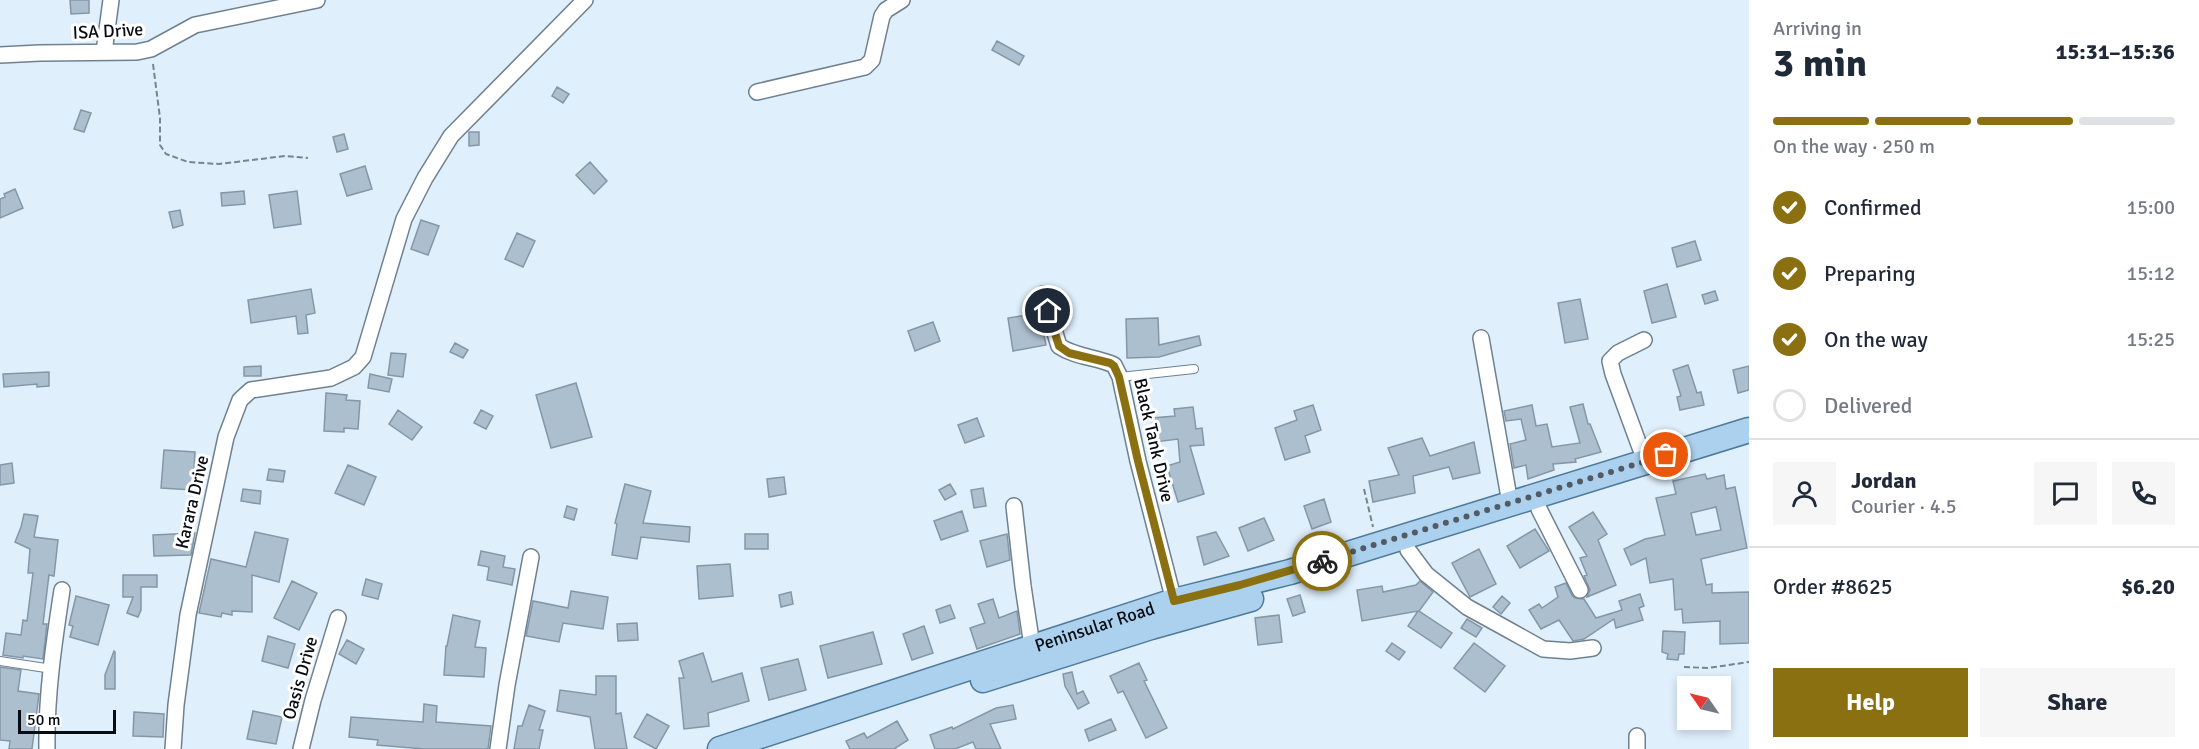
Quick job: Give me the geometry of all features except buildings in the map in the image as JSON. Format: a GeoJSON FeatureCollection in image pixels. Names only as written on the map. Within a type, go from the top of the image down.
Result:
{"type":"FeatureCollection","features":[{"type":"Feature","properties":{"kind":"main road","name":"Peninsular Road"},"geometry":{"type":"LineString","coordinates":[[766,749],[1280,574],[1749,430]]}},
{"type":"Feature","properties":{"kind":"main road","name":"Peninsular Road"},"geometry":{"type":"LineString","coordinates":[[720,749],[1032,646],[1408,550],[1749,446]]}},
{"type":"Feature","properties":{"kind":"street"},"geometry":{"type":"LineString","coordinates":[[104,52],[111,0]]}},
{"type":"Feature","properties":{"kind":"street","name":"ISA Drive"},"geometry":{"type":"LineString","coordinates":[[0,55],[137,52],[151,49],[195,25],[317,0]]}},
{"type":"Feature","properties":{"kind":"street","name":"Karara Drive"},"geometry":{"type":"LineString","coordinates":[[173,749],[176,705],[188,615],[226,437],[240,400],[251,390],[331,378],[354,367],[363,357],[404,219],[425,178],[451,136],[585,0]]}},
{"type":"Feature","properties":{"kind":"street"},"geometry":{"type":"LineString","coordinates":[[757,93],[865,67],[872,60],[882,16],[886,10],[902,0]]}},
{"type":"Feature","properties":{"kind":"street","name":"Black Tank Drive"},"geometry":{"type":"LineString","coordinates":[[1043,294],[1059,346],[1069,353],[1110,363],[1119,377],[1176,610]]}},
{"type":"Feature","properties":{"kind":"street"},"geometry":{"type":"LineString","coordinates":[[1481,338],[1510,503]]}},
{"type":"Feature","properties":{"kind":"street"},"geometry":{"type":"LineString","coordinates":[[1644,340],[1618,353],[1610,361],[1646,461]]}},
{"type":"Feature","properties":{"kind":"street"},"geometry":{"type":"LineString","coordinates":[[1014,506],[1032,646]]}},
{"type":"Feature","properties":{"kind":"street"},"geometry":{"type":"LineString","coordinates":[[1539,509],[1580,590]]}},
{"type":"Feature","properties":{"kind":"street"},"geometry":{"type":"LineString","coordinates":[[1408,550],[1426,574],[1467,607],[1543,649],[1570,651],[1593,648]]}},
{"type":"Feature","properties":{"kind":"street"},"geometry":{"type":"LineString","coordinates":[[498,749],[507,685],[531,557]]}},
{"type":"Feature","properties":{"kind":"street"},"geometry":{"type":"LineString","coordinates":[[47,749],[46,727],[62,590]]}},
{"type":"Feature","properties":{"kind":"street","name":"Oasis Drive"},"geometry":{"type":"LineString","coordinates":[[301,749],[338,618]]}},
{"type":"Feature","properties":{"kind":"lane"},"geometry":{"type":"LineString","coordinates":[[1119,377],[1194,369]]}},
{"type":"Feature","properties":{"kind":"lane"},"geometry":{"type":"LineString","coordinates":[[0,661],[52,669]]}},
{"type":"Feature","properties":{"kind":"path"},"geometry":{"type":"LineString","coordinates":[[151,49],[160,118],[160,145],[166,154],[188,162],[219,164],[285,156],[308,158]]}},
{"type":"Feature","properties":{"kind":"path"},"geometry":{"type":"LineString","coordinates":[[1364,489],[1378,544]]}},
{"type":"Feature","properties":{"kind":"path"},"geometry":{"type":"LineString","coordinates":[[1684,667],[1708,668],[1749,662]]}},
{"type":"Feature","properties":{"kind":"way so far"},"geometry":{"type":"LineString","coordinates":[[1322,561],[1666,455]]}},
{"type":"Feature","properties":{"kind":"route"},"geometry":{"type":"LineString","coordinates":[[1048,311],[1059,346],[1069,353],[1110,363],[1119,377],[1174,601],[1290,572],[1322,561]]}}]}
